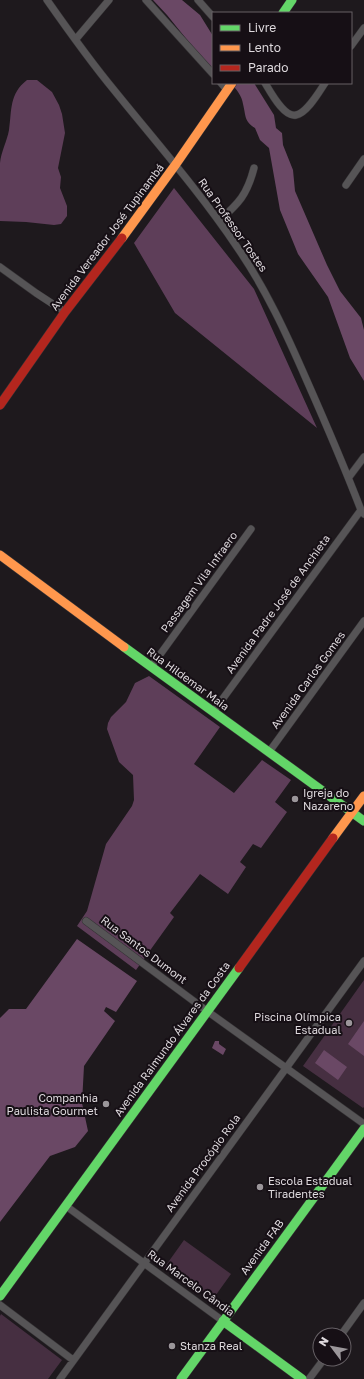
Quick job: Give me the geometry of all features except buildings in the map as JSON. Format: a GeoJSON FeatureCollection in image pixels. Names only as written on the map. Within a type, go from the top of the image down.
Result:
{"type":"FeatureCollection","features":[{"type":"Feature","properties":{"kind":"street","name":"Rua Professor Tostes"},"geometry":{"type":"LineString","coordinates":[[47,0],[113,89],[176,164],[219,220],[253,272],[275,310],[332,436],[362,512]]}},
{"type":"Feature","properties":{"kind":"street"},"geometry":{"type":"LineString","coordinates":[[76,39],[109,0]]}},
{"type":"Feature","properties":{"kind":"street"},"geometry":{"type":"LineString","coordinates":[[146,0],[212,73]]}},
{"type":"Feature","properties":{"kind":"street"},"geometry":{"type":"LineString","coordinates":[[198,0],[212,16]]}},
{"type":"Feature","properties":{"kind":"street"},"geometry":{"type":"LineString","coordinates":[[284,12],[292,0]]}},
{"type":"Feature","properties":{"kind":"street"},"geometry":{"type":"LineString","coordinates":[[352,45],[364,28]]}},
{"type":"Feature","properties":{"kind":"street"},"geometry":{"type":"LineString","coordinates":[[266,84],[275,100],[281,107],[292,115],[296,115],[306,110],[324,84]]}},
{"type":"Feature","properties":{"kind":"street","name":"Avenida Vereador José Tupinambá"},"geometry":{"type":"LineString","coordinates":[[0,405],[65,312],[114,249],[176,164],[227,86]]}},
{"type":"Feature","properties":{"kind":"street"},"geometry":{"type":"LineString","coordinates":[[346,185],[364,159]]}},
{"type":"Feature","properties":{"kind":"street"},"geometry":{"type":"LineString","coordinates":[[219,220],[242,199],[249,185],[254,168]]}},
{"type":"Feature","properties":{"kind":"street"},"geometry":{"type":"LineString","coordinates":[[0,267],[65,312]]}},
{"type":"Feature","properties":{"kind":"street"},"geometry":{"type":"LineString","coordinates":[[349,477],[364,457]]}},
{"type":"Feature","properties":{"kind":"street","name":"Avenida Padre José de Anchieta"},"geometry":{"type":"LineString","coordinates":[[213,712],[362,512]]}},
{"type":"Feature","properties":{"kind":"street","name":"Passagem Vila Infraero"},"geometry":{"type":"LineString","coordinates":[[151,667],[251,529]]}},
{"type":"Feature","properties":{"kind":"street","name":"Rua Hildemar Maia"},"geometry":{"type":"LineString","coordinates":[[0,555],[151,667],[364,821]]}},
{"type":"Feature","properties":{"kind":"street","name":"Avenida Carlos Gomes"},"geometry":{"type":"LineString","coordinates":[[269,752],[364,621]]}},
{"type":"Feature","properties":{"kind":"street","name":"Avenida Raimundo Álvares da Costa"},"geometry":{"type":"LineString","coordinates":[[0,1296],[364,796]]}},
{"type":"Feature","properties":{"kind":"street","name":"Rua Santos Dumont"},"geometry":{"type":"LineString","coordinates":[[86,920],[207,1011],[364,1124]]}},
{"type":"Feature","properties":{"kind":"street","name":"Avenida Procópio Rola"},"geometry":{"type":"LineString","coordinates":[[60,1379],[364,961]]}},
{"type":"Feature","properties":{"kind":"street","name":"Avenida FAB"},"geometry":{"type":"LineString","coordinates":[[181,1379],[222,1321],[364,1130]]}},
{"type":"Feature","properties":{"kind":"street","name":"Rua Marcelo Cândia"},"geometry":{"type":"LineString","coordinates":[[66,1206],[302,1379]]}},
{"type":"Feature","properties":{"kind":"street"},"geometry":{"type":"LineString","coordinates":[[347,1327],[364,1303]]}},
{"type":"Feature","properties":{"kind":"street"},"geometry":{"type":"LineString","coordinates":[[0,1305],[74,1360]]}},
{"type":"Feature","properties":{"kind":"street"},"geometry":{"type":"LineString","coordinates":[[309,1379],[318,1367]]}},
{"type":"Feature","properties":{"kind":"shaded area"},"geometry":{"type":"Polygon","coordinates":[[[153,0],[182,0],[200,15],[212,34],[212,69],[209,67],[153,0]]]}},
{"type":"Feature","properties":{"kind":"shaded area"},"geometry":{"type":"Polygon","coordinates":[[[27,80],[37,80],[52,92],[62,114],[65,133],[58,168],[61,177],[60,188],[67,206],[67,216],[61,224],[54,225],[0,221],[0,163],[9,130],[12,103],[17,91],[27,80]]]}},
{"type":"Feature","properties":{"kind":"shaded area"},"geometry":{"type":"Polygon","coordinates":[[[231,84],[255,84],[274,115],[276,128],[282,133],[283,145],[293,170],[295,191],[340,291],[361,318],[364,330],[364,381],[350,358],[328,297],[298,254],[280,210],[269,148],[260,140],[255,128],[247,120],[241,98],[231,84]]]}},
{"type":"Feature","properties":{"kind":"shaded area"},"geometry":{"type":"Polygon","coordinates":[[[174,188],[254,289],[317,428],[175,313],[134,243],[174,188]]]}},
{"type":"Feature","properties":{"kind":"shaded area"},"geometry":{"type":"Polygon","coordinates":[[[149,676],[220,727],[194,764],[234,793],[262,760],[291,780],[275,802],[287,812],[261,848],[253,844],[240,862],[246,867],[228,894],[200,874],[170,913],[174,917],[136,970],[77,926],[87,911],[106,844],[132,806],[134,800],[133,775],[119,762],[107,729],[108,723],[111,717],[126,702],[135,683],[149,676]]]}},
{"type":"Feature","properties":{"kind":"shaded area"},"geometry":{"type":"Polygon","coordinates":[[[77,939],[137,981],[116,1012],[106,1007],[104,1011],[115,1021],[84,1066],[82,1103],[88,1131],[75,1147],[50,1156],[0,1222],[0,1018],[9,1009],[26,1009],[77,939]]]}},
{"type":"Feature","properties":{"kind":"shaded area","name":"Piscina Olímpica Estadual"},"geometry":{"type":"Polygon","coordinates":[[[364,980],[364,1107],[363,1108],[303,1066],[364,980]]]}},
{"type":"Feature","properties":{"kind":"shaded area"},"geometry":{"type":"Polygon","coordinates":[[[364,1021],[364,1056],[348,1044],[364,1021]]]}},
{"type":"Feature","properties":{"kind":"shaded area"},"geometry":{"type":"Polygon","coordinates":[[[215,1041],[219,1041],[219,1044],[226,1049],[223,1055],[212,1048],[215,1041]]]}},
{"type":"Feature","properties":{"kind":"shaded area"},"geometry":{"type":"Polygon","coordinates":[[[324,1050],[347,1067],[338,1080],[315,1063],[324,1050]]]}},
{"type":"Feature","properties":{"kind":"shaded area"},"geometry":{"type":"Polygon","coordinates":[[[184,1240],[231,1274],[213,1299],[173,1270],[171,1273],[164,1268],[184,1240]]]}},
{"type":"Feature","properties":{"kind":"shaded area"},"geometry":{"type":"Polygon","coordinates":[[[1,1314],[62,1360],[48,1379],[0,1379],[1,1314]]]}},
{"type":"Feature","properties":{"kind":"traffic: fast"},"geometry":{"type":"LineString","coordinates":[[284,12],[292,0]]}},
{"type":"Feature","properties":{"kind":"traffic: fast"},"geometry":{"type":"LineString","coordinates":[[124,647],[364,821]]}},
{"type":"Feature","properties":{"kind":"traffic: fast"},"geometry":{"type":"LineString","coordinates":[[0,1296],[239,968]]}},
{"type":"Feature","properties":{"kind":"traffic: fast"},"geometry":{"type":"LineString","coordinates":[[181,1379],[364,1129]]}},
{"type":"Feature","properties":{"kind":"traffic: fast"},"geometry":{"type":"LineString","coordinates":[[223,1321],[302,1379]]}},
{"type":"Feature","properties":{"kind":"traffic: slow"},"geometry":{"type":"LineString","coordinates":[[122,238],[176,164],[231,84]]}},
{"type":"Feature","properties":{"kind":"traffic: slow"},"geometry":{"type":"LineString","coordinates":[[0,555],[124,647]]}},
{"type":"Feature","properties":{"kind":"traffic: slow"},"geometry":{"type":"LineString","coordinates":[[333,838],[364,796]]}},
{"type":"Feature","properties":{"kind":"traffic: jam"},"geometry":{"type":"LineString","coordinates":[[0,405],[65,312],[122,238]]}},
{"type":"Feature","properties":{"kind":"traffic: jam"},"geometry":{"type":"LineString","coordinates":[[239,968],[333,838]]}},
{"type":"Feature","properties":{"kind":"place","name":"Igreja do Nazareno"},"geometry":{"type":"Point","coordinates":[295,799]}},
{"type":"Feature","properties":{"kind":"place","name":"Piscina Olímpica Estadual"},"geometry":{"type":"Point","coordinates":[349,1023]}},
{"type":"Feature","properties":{"kind":"place","name":"Companhia Paulista Gourmet"},"geometry":{"type":"Point","coordinates":[106,1104]}},
{"type":"Feature","properties":{"kind":"place","name":"Escola Estadual Tiradentes"},"geometry":{"type":"Point","coordinates":[260,1187]}},
{"type":"Feature","properties":{"kind":"place","name":"Stanza Real"},"geometry":{"type":"Point","coordinates":[172,1346]}}]}
